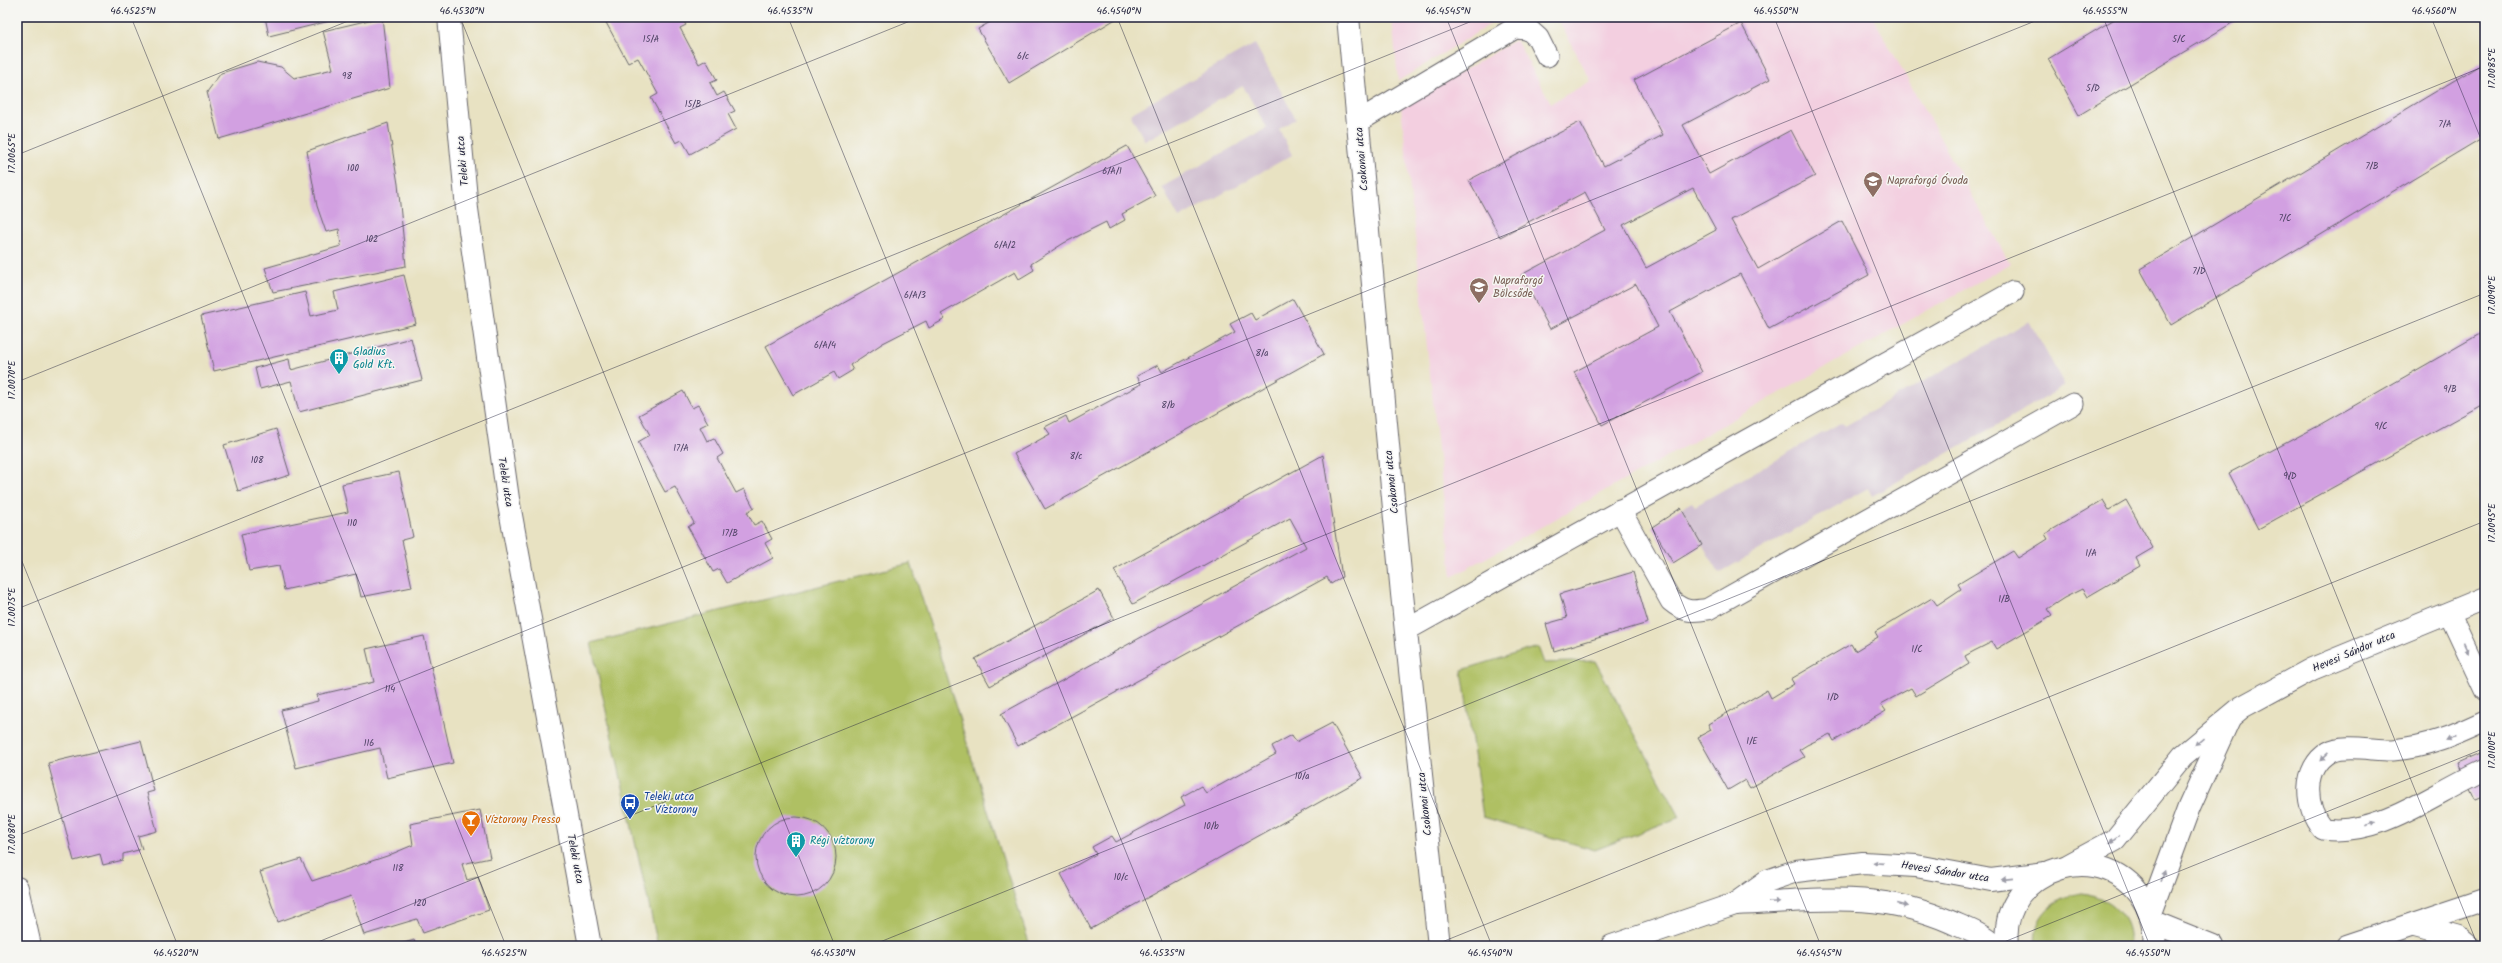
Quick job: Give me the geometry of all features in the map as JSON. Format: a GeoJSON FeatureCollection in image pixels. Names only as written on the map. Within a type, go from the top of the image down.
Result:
{"type":"FeatureCollection","features":[{"type":"Feature","properties":{"kind":"street","name":"Teleki utca"},"geometry":{"type":"LineString","coordinates":[[449,17],[467,209],[506,491],[591,945]]}},
{"type":"Feature","properties":{"kind":"street","name":"Csokonai utca"},"geometry":{"type":"LineString","coordinates":[[1348,17],[1359,121],[1382,385],[1408,629],[1439,946]]}},
{"type":"Feature","properties":{"kind":"street","name":"Hevesi Sándor utca"},"geometry":{"type":"LineString","coordinates":[[2069,865],[2115,840],[2183,756],[2242,707],[2312,669],[2485,598]]}},
{"type":"Feature","properties":{"kind":"street","name":"Hevesi Sándor utca"},"geometry":{"type":"LineString","coordinates":[[2152,918],[2189,807],[2230,718]]}},
{"type":"Feature","properties":{"kind":"street","name":"Hevesi Sándor utca"},"geometry":{"type":"LineString","coordinates":[[1735,904],[1767,881],[1796,871],[1863,862],[1916,866],[1991,880],[2045,873]]}},
{"type":"Feature","properties":{"kind":"street"},"geometry":{"type":"LineString","coordinates":[[2007,946],[2006,935],[2011,910],[2024,889],[2045,873],[2069,865],[2090,865],[2110,870],[2127,880],[2136,890],[2152,918],[2154,946]]}},
{"type":"Feature","properties":{"kind":"street"},"geometry":{"type":"LineString","coordinates":[[17,888],[30,946]]}},
{"type":"Feature","properties":{"kind":"street","name":"Hevesi Sándor utca"},"geometry":{"type":"LineString","coordinates":[[1612,946],[1735,904],[1834,898],[1875,900],[1928,912],[1975,932],[1994,946]]}},
{"type":"Feature","properties":{"kind":"street"},"geometry":{"type":"LineString","coordinates":[[2347,946],[2485,900]]}},
{"type":"Feature","properties":{"kind":"street"},"geometry":{"type":"LineString","coordinates":[[2152,918],[2213,946]]}},
{"type":"Feature","properties":{"kind":"lane"},"geometry":{"type":"LineString","coordinates":[[1359,121],[1515,28],[1528,29],[1538,38],[1548,56]]}},
{"type":"Feature","properties":{"kind":"lane"},"geometry":{"type":"LineString","coordinates":[[1408,629],[2013,292]]}},
{"type":"Feature","properties":{"kind":"lane"},"geometry":{"type":"LineString","coordinates":[[1620,510],[1671,601],[1681,610],[1694,612],[1708,609],[2073,404]]}},
{"type":"Feature","properties":{"kind":"lane"},"geometry":{"type":"LineString","coordinates":[[2449,613],[2485,690]]}},
{"type":"Feature","properties":{"kind":"lane"},"geometry":{"type":"LineString","coordinates":[[2485,722],[2443,742],[2419,747],[2392,750],[2338,748],[2329,752],[2318,762],[2310,778],[2308,798],[2314,819],[2323,829],[2337,831],[2356,829],[2392,817],[2485,770]]}},
{"type":"Feature","properties":{"kind":"lane"},"geometry":{"type":"LineString","coordinates":[[2413,925],[2457,937],[2468,946]]}},
{"type":"Feature","properties":{"kind":"shaded area"},"geometry":{"type":"Polygon","coordinates":[[[1392,17],[1502,17],[1398,81],[1392,17]]]}},
{"type":"Feature","properties":{"kind":"shaded area"},"geometry":{"type":"Polygon","coordinates":[[[1557,17],[1873,17],[2010,264],[1452,577],[1401,107],[1516,40],[1551,103],[1591,81],[1557,17]],[[1741,23],[1635,80],[1663,135],[1604,166],[1580,122],[1470,180],[1500,237],[1585,192],[1605,230],[1521,275],[1550,329],[1636,284],[1658,327],[1574,372],[1602,425],[1701,372],[1670,312],[1740,274],[1769,329],[1869,275],[1842,221],[1758,269],[1731,220],[1815,176],[1791,130],[1709,174],[1683,125],[1770,79],[1741,23]]]}},
{"type":"Feature","properties":{"kind":"shaded area"},"geometry":{"type":"Polygon","coordinates":[[[1255,44],[1296,119],[1279,129],[1292,155],[1179,218],[1162,187],[1267,128],[1243,86],[1145,141],[1130,114],[1255,44]]]}},
{"type":"Feature","properties":{"kind":"shaded area"},"geometry":{"type":"Polygon","coordinates":[[[2029,321],[2065,386],[1872,496],[1868,488],[1719,573],[1681,508],[1692,502],[1695,506],[1842,422],[1845,426],[2029,321]]]}},
{"type":"Feature","properties":{"kind":"green space"},"geometry":{"type":"Polygon","coordinates":[[[911,563],[1030,946],[658,946],[591,643],[911,563]]]}},
{"type":"Feature","properties":{"kind":"green space"},"geometry":{"type":"Polygon","coordinates":[[[1538,647],[1544,663],[1595,661],[1680,817],[1595,850],[1483,817],[1462,670],[1538,647]]]}},
{"type":"Feature","properties":{"kind":"green space"},"geometry":{"type":"Polygon","coordinates":[[[2082,893],[2102,898],[2118,909],[2127,925],[2129,946],[2036,946],[2035,935],[2037,925],[2047,909],[2063,898],[2082,893]]]}},
{"type":"Feature","properties":{"kind":"building"},"geometry":{"type":"Polygon","coordinates":[[[265,17],[342,17],[342,18],[269,36],[265,17]]]}},
{"type":"Feature","properties":{"kind":"building"},"geometry":{"type":"Polygon","coordinates":[[[382,17],[390,88],[219,139],[207,92],[221,73],[257,62],[281,67],[294,78],[333,69],[323,31],[382,17]]]}},
{"type":"Feature","properties":{"kind":"building"},"geometry":{"type":"Polygon","coordinates":[[[603,17],[681,17],[686,25],[680,28],[699,64],[706,60],[717,80],[710,83],[717,96],[724,92],[735,111],[728,114],[736,129],[690,154],[682,140],[676,143],[651,98],[658,94],[638,58],[628,63],[603,17]]]}},
{"type":"Feature","properties":{"kind":"building"},"geometry":{"type":"Polygon","coordinates":[[[999,17],[1119,17],[1009,83],[978,29],[999,17]]]}},
{"type":"Feature","properties":{"kind":"building"},"geometry":{"type":"Polygon","coordinates":[[[2118,17],[2242,17],[2079,115],[2048,59],[2118,17]]]}},
{"type":"Feature","properties":{"kind":"building"},"geometry":{"type":"Polygon","coordinates":[[[1741,23],[1770,79],[1683,125],[1709,174],[1791,130],[1815,176],[1731,220],[1758,269],[1842,221],[1869,275],[1769,329],[1740,274],[1670,312],[1702,372],[1602,425],[1574,372],[1658,327],[1636,284],[1550,329],[1521,275],[1605,230],[1585,192],[1500,237],[1469,180],[1580,122],[1604,166],[1663,135],[1634,80],[1741,23]],[[1693,188],[1623,225],[1646,268],[1716,230],[1693,188]]]}},
{"type":"Feature","properties":{"kind":"building"},"geometry":{"type":"Polygon","coordinates":[[[2485,62],[2485,136],[2171,325],[2140,269],[2485,62]]]}},
{"type":"Feature","properties":{"kind":"building"},"geometry":{"type":"Polygon","coordinates":[[[388,123],[398,184],[406,266],[273,292],[265,268],[341,246],[339,229],[326,232],[317,206],[307,151],[388,123]]]}},
{"type":"Feature","properties":{"kind":"building"},"geometry":{"type":"Polygon","coordinates":[[[1127,146],[1155,196],[1122,214],[1125,220],[1109,229],[1106,222],[1064,243],[1031,264],[1034,270],[1019,279],[1015,272],[941,314],[945,319],[929,328],[926,321],[883,343],[850,365],[853,370],[838,379],[834,372],[793,395],[766,346],[1127,146]]]}},
{"type":"Feature","properties":{"kind":"building"},"geometry":{"type":"Polygon","coordinates":[[[404,275],[416,324],[214,371],[201,316],[305,292],[311,316],[338,310],[334,292],[404,275]]]}},
{"type":"Feature","properties":{"kind":"building"},"geometry":{"type":"Polygon","coordinates":[[[1293,299],[1324,354],[1045,509],[1014,454],[1050,434],[1045,427],[1066,416],[1069,423],[1141,384],[1137,376],[1158,365],[1162,372],[1235,332],[1230,324],[1251,313],[1255,320],[1293,299]]]}},
{"type":"Feature","properties":{"kind":"building"},"geometry":{"type":"Polygon","coordinates":[[[2485,331],[2485,403],[2258,529],[2229,473],[2322,424],[2485,331]]]}},
{"type":"Feature","properties":{"kind":"building","name":"Gladius Gold Kft."},"geometry":{"type":"Polygon","coordinates":[[[411,338],[422,380],[299,412],[291,381],[260,389],[255,368],[289,359],[291,370],[411,338]]]}},
{"type":"Feature","properties":{"kind":"building"},"geometry":{"type":"Polygon","coordinates":[[[683,391],[692,408],[698,405],[708,423],[700,427],[707,441],[714,438],[723,454],[717,458],[736,493],[744,489],[754,508],[747,512],[754,525],[762,521],[772,539],[765,543],[773,558],[727,583],[719,569],[713,572],[688,527],[694,523],[675,487],[665,492],[638,442],[650,435],[639,415],[683,391]]]}},
{"type":"Feature","properties":{"kind":"building"},"geometry":{"type":"Polygon","coordinates":[[[276,429],[290,475],[238,491],[224,445],[276,429]]]}},
{"type":"Feature","properties":{"kind":"building"},"geometry":{"type":"Polygon","coordinates":[[[1323,455],[1342,577],[1331,584],[1327,577],[1018,746],[1001,714],[1306,547],[1290,518],[1133,604],[1114,570],[1323,455]]]}},
{"type":"Feature","properties":{"kind":"building"},"geometry":{"type":"Polygon","coordinates":[[[399,472],[413,537],[402,540],[412,587],[361,597],[356,574],[284,590],[279,566],[249,571],[241,534],[348,512],[342,484],[399,472]]]}},
{"type":"Feature","properties":{"kind":"building"},"geometry":{"type":"Polygon","coordinates":[[[2103,500],[2109,510],[2126,500],[2153,548],[2136,558],[2140,566],[2087,597],[2082,589],[2064,598],[2047,609],[2052,616],[1996,649],[1992,642],[1965,656],[1969,664],[1916,696],[1911,688],[1881,704],[1886,711],[1834,741],[1830,734],[1807,745],[1799,750],[1804,757],[1750,788],[1745,780],[1728,790],[1698,737],[1711,730],[1708,724],[1767,690],[1771,698],[1794,684],[1791,679],[1851,644],[1855,651],[1878,637],[1875,632],[1932,598],[1937,605],[1961,589],[1958,584],[2013,551],[2018,558],[2048,539],[2045,534],[2103,500]]]}},
{"type":"Feature","properties":{"kind":"building"},"geometry":{"type":"Polygon","coordinates":[[[1681,508],[1702,545],[1673,563],[1652,527],[1681,508]]]}},
{"type":"Feature","properties":{"kind":"building"},"geometry":{"type":"Polygon","coordinates":[[[1633,572],[1648,623],[1554,651],[1546,624],[1567,618],[1560,594],[1633,572]]]}},
{"type":"Feature","properties":{"kind":"building"},"geometry":{"type":"Polygon","coordinates":[[[1099,590],[1114,618],[990,686],[975,659],[1099,590]]]}},
{"type":"Feature","properties":{"kind":"building"},"geometry":{"type":"Polygon","coordinates":[[[424,636],[453,763],[387,778],[380,748],[296,768],[281,710],[318,701],[317,695],[374,682],[366,649],[424,636]]]}},
{"type":"Feature","properties":{"kind":"building"},"geometry":{"type":"Polygon","coordinates":[[[1332,723],[1363,778],[1091,929],[1061,874],[1096,854],[1092,847],[1112,836],[1116,842],[1185,805],[1181,797],[1201,786],[1206,793],[1276,754],[1272,746],[1292,735],[1296,742],[1332,723]]]}},
{"type":"Feature","properties":{"kind":"building"},"geometry":{"type":"Polygon","coordinates":[[[141,741],[154,791],[147,793],[157,831],[138,836],[142,849],[123,854],[123,860],[103,865],[100,854],[74,861],[48,763],[141,741]]]}},
{"type":"Feature","properties":{"kind":"building"},"geometry":{"type":"Polygon","coordinates":[[[2485,751],[2485,796],[2475,800],[2458,763],[2485,751]]]}},
{"type":"Feature","properties":{"kind":"building"},"geometry":{"type":"Polygon","coordinates":[[[480,810],[490,858],[462,864],[467,880],[478,877],[489,910],[423,933],[417,919],[364,935],[351,896],[278,922],[260,872],[301,859],[312,881],[387,856],[413,845],[410,824],[480,810]]]}},
{"type":"Feature","properties":{"kind":"building","name":"Régi víztorony"},"geometry":{"type":"Polygon","coordinates":[[[796,817],[811,820],[824,829],[833,842],[836,857],[833,872],[824,885],[811,894],[796,897],[781,894],[768,885],[759,872],[756,857],[759,842],[768,829],[781,820],[796,817]]]}},
{"type":"Feature","properties":{"kind":"building"},"geometry":{"type":"Polygon","coordinates":[[[414,940],[416,946],[394,946],[414,940]]]}},
{"type":"Feature","properties":{"kind":"place","name":"Napraforgó Óvoda"},"geometry":{"type":"Point","coordinates":[1873,198]}},
{"type":"Feature","properties":{"kind":"place","name":"Napraforgó Bölcsőde"},"geometry":{"type":"Point","coordinates":[1479,304]}},
{"type":"Feature","properties":{"kind":"place","name":"Gladius Gold Kft."},"geometry":{"type":"Point","coordinates":[339,375]}},
{"type":"Feature","properties":{"kind":"place","name":"Teleki utca – Víztorony"},"geometry":{"type":"Point","coordinates":[630,820]}},
{"type":"Feature","properties":{"kind":"place","name":"Víztorony Presso"},"geometry":{"type":"Point","coordinates":[471,837]}},
{"type":"Feature","properties":{"kind":"place","name":"Régi víztorony"},"geometry":{"type":"Point","coordinates":[796,858]}}]}
